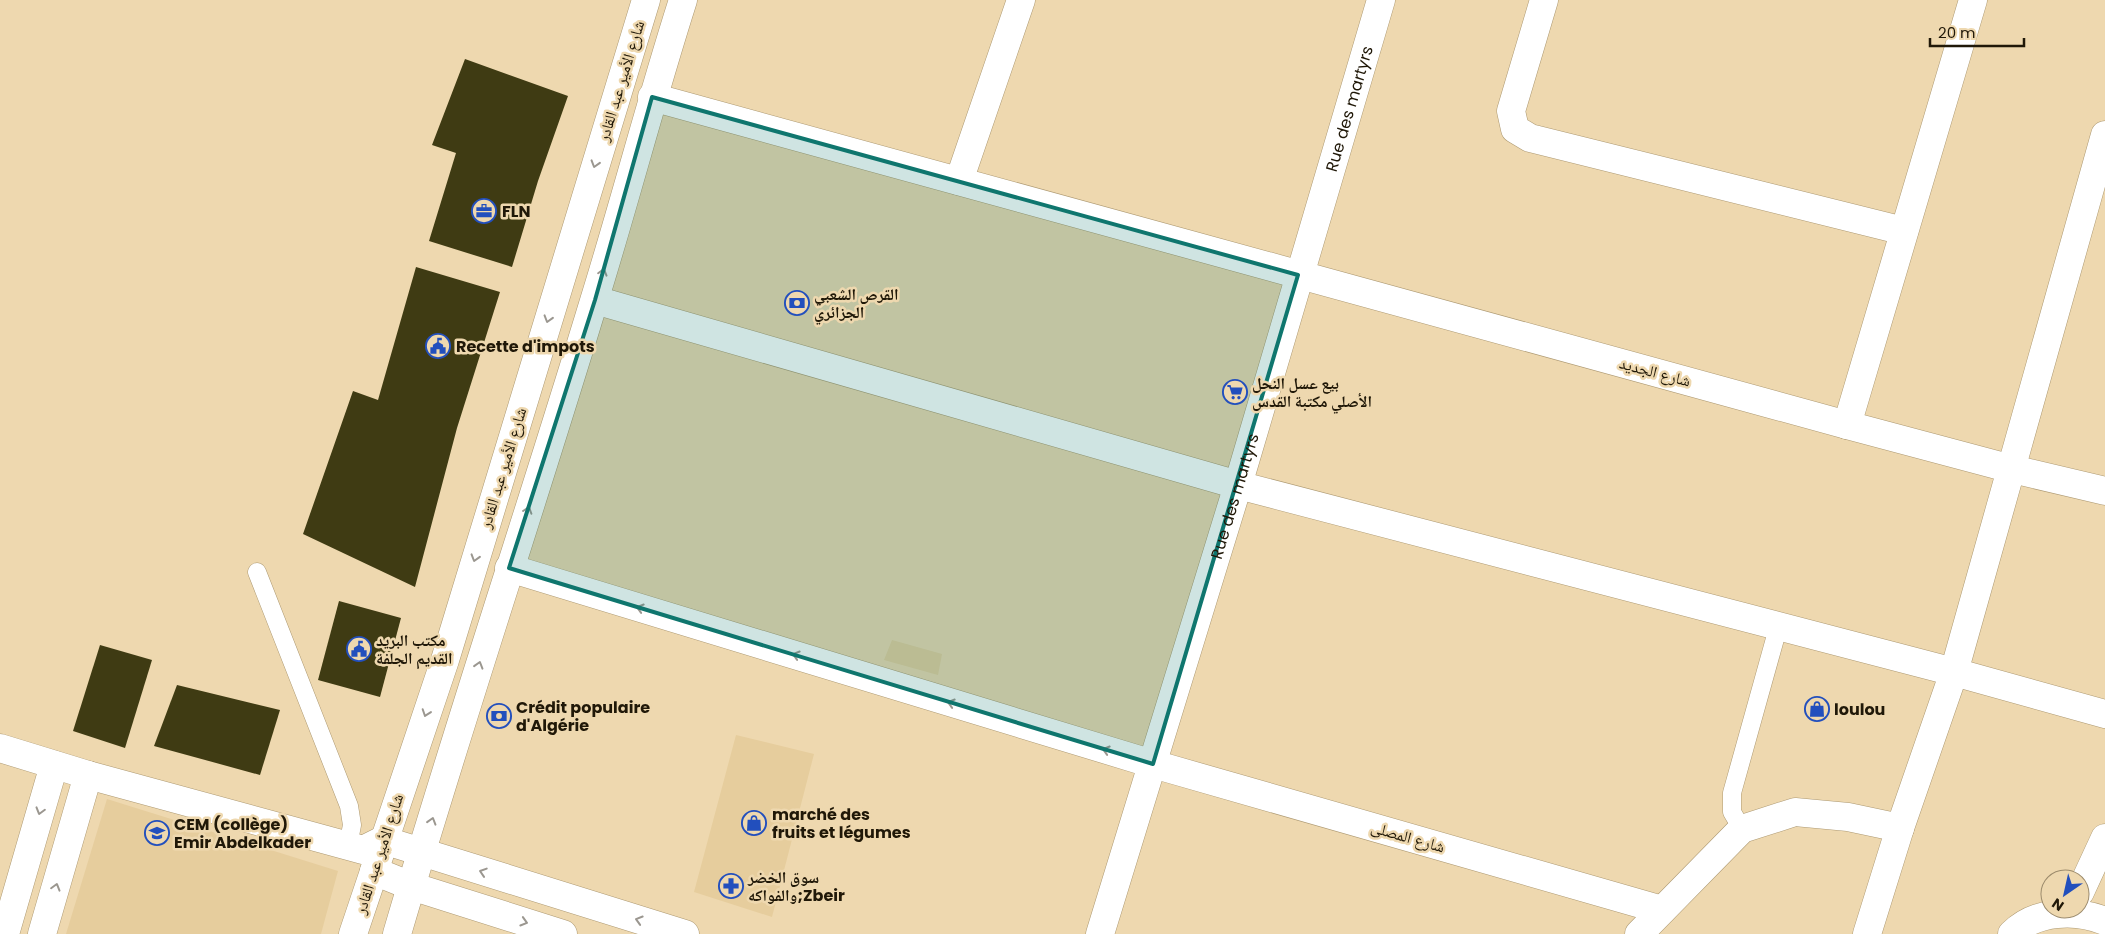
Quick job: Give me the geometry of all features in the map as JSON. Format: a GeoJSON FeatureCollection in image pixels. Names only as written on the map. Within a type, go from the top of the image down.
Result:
{"type":"FeatureCollection","features":[{"type":"Feature","properties":{"kind":"street","name":"شارع الأمير عبد القادر"},"geometry":{"type":"LineString","coordinates":[[353,934],[367,852],[445,660],[646,0]]}},
{"type":"Feature","properties":{"kind":"street"},"geometry":{"type":"LineString","coordinates":[[397,934],[509,568],[595,300],[652,97],[684,0]]}},
{"type":"Feature","properties":{"kind":"street"},"geometry":{"type":"LineString","coordinates":[[959,181],[1021,0]]}},
{"type":"Feature","properties":{"kind":"street","name":"Rue des martyrs"},"geometry":{"type":"LineString","coordinates":[[1100,934],[1238,485],[1298,275],[1381,0]]}},
{"type":"Feature","properties":{"kind":"street"},"geometry":{"type":"LineString","coordinates":[[1544,0],[1511,111],[1515,129],[1530,138],[1904,231]]}},
{"type":"Feature","properties":{"kind":"street"},"geometry":{"type":"LineString","coordinates":[[1847,425],[1973,0]]}},
{"type":"Feature","properties":{"kind":"street","name":"شارع الجديد"},"geometry":{"type":"LineString","coordinates":[[652,97],[1847,425],[2012,469],[2105,491]]}},
{"type":"Feature","properties":{"kind":"street"},"geometry":{"type":"LineString","coordinates":[[1867,934],[1900,828],[1954,672],[2105,136]]}},
{"type":"Feature","properties":{"kind":"street"},"geometry":{"type":"LineString","coordinates":[[595,300],[1238,485],[1778,628],[1954,672],[2105,714]]}},
{"type":"Feature","properties":{"kind":"street","name":"شارع المصلى"},"geometry":{"type":"LineString","coordinates":[[509,568],[1153,764],[1662,910]]}},
{"type":"Feature","properties":{"kind":"street"},"geometry":{"type":"LineString","coordinates":[[0,748],[88,776],[367,852],[422,852],[685,934]]}},
{"type":"Feature","properties":{"kind":"street"},"geometry":{"type":"LineString","coordinates":[[5,934],[54,765]]}},
{"type":"Feature","properties":{"kind":"street"},"geometry":{"type":"LineString","coordinates":[[42,934],[88,776]]}},
{"type":"Feature","properties":{"kind":"street"},"geometry":{"type":"LineString","coordinates":[[1639,934],[1742,829],[1795,812],[1848,817],[1900,828]]}},
{"type":"Feature","properties":{"kind":"street"},"geometry":{"type":"LineString","coordinates":[[2090,870],[2105,838]]}},
{"type":"Feature","properties":{"kind":"street"},"geometry":{"type":"LineString","coordinates":[[367,852],[411,886],[563,934]]}},
{"type":"Feature","properties":{"kind":"street"},"geometry":{"type":"LineString","coordinates":[[2090,914],[2105,922]]}},
{"type":"Feature","properties":{"kind":"street"},"geometry":{"type":"LineString","coordinates":[[2012,934],[2040,918]]}},
{"type":"Feature","properties":{"kind":"lane"},"geometry":{"type":"LineString","coordinates":[[257,572],[349,806],[352,825],[367,852]]}},
{"type":"Feature","properties":{"kind":"lane"},"geometry":{"type":"LineString","coordinates":[[1742,829],[1732,812],[1732,793],[1778,628]]}},
{"type":"Feature","properties":{"kind":"highlighted area"},"geometry":{"type":"Polygon","coordinates":[[[652,97],[1298,275],[1153,764],[509,568],[595,300],[652,97]]]}},
{"type":"Feature","properties":{"kind":"shaded area"},"geometry":{"type":"Polygon","coordinates":[[[892,640],[942,654],[938,675],[884,660],[892,640]]]}},
{"type":"Feature","properties":{"kind":"shaded area","name":"marché des fruits et légumes"},"geometry":{"type":"Polygon","coordinates":[[[736,735],[814,754],[772,917],[694,892],[736,735]]]}},
{"type":"Feature","properties":{"kind":"shaded area","name":"CEM (collège) Emir Abdelkader"},"geometry":{"type":"Polygon","coordinates":[[[107,799],[338,871],[321,934],[66,934],[107,799]]]}},
{"type":"Feature","properties":{"kind":"building"},"geometry":{"type":"Polygon","coordinates":[[[465,59],[568,96],[538,181],[512,267],[429,241],[456,153],[432,145],[465,59]]]}},
{"type":"Feature","properties":{"kind":"building"},"geometry":{"type":"Polygon","coordinates":[[[416,267],[500,292],[457,428],[415,587],[303,534],[353,391],[378,400],[416,267]]]}},
{"type":"Feature","properties":{"kind":"building","name":"مكتب البريد القديم الجلفة"},"geometry":{"type":"Polygon","coordinates":[[[339,601],[401,618],[380,697],[318,680],[339,601]]]}},
{"type":"Feature","properties":{"kind":"building"},"geometry":{"type":"Polygon","coordinates":[[[100,645],[152,660],[125,748],[73,731],[100,645]]]}},
{"type":"Feature","properties":{"kind":"building"},"geometry":{"type":"Polygon","coordinates":[[[177,685],[280,710],[260,775],[154,746],[177,685]]]}},
{"type":"Feature","properties":{"kind":"place","name":"FLN"},"geometry":{"type":"Point","coordinates":[484,211]}},
{"type":"Feature","properties":{"kind":"place","name":"القرص الشعبي الجزائري"},"geometry":{"type":"Point","coordinates":[797,303]}},
{"type":"Feature","properties":{"kind":"place","name":"Recette d'impots"},"geometry":{"type":"Point","coordinates":[438,346]}},
{"type":"Feature","properties":{"kind":"place","name":"بيع عسل النحل الأصلي مكتبة القدس"},"geometry":{"type":"Point","coordinates":[1235,392]}},
{"type":"Feature","properties":{"kind":"place","name":"مكتب البريد القديم الجلفة"},"geometry":{"type":"Point","coordinates":[359,649]}},
{"type":"Feature","properties":{"kind":"place","name":"loulou"},"geometry":{"type":"Point","coordinates":[1817,709]}},
{"type":"Feature","properties":{"kind":"place","name":"Crédit populaire d'Algérie"},"geometry":{"type":"Point","coordinates":[499,716]}},
{"type":"Feature","properties":{"kind":"place","name":"marché des fruits et légumes"},"geometry":{"type":"Point","coordinates":[754,823]}},
{"type":"Feature","properties":{"kind":"place","name":"CEM (collège) Emir Abdelkader"},"geometry":{"type":"Point","coordinates":[157,833]}},
{"type":"Feature","properties":{"kind":"place","name":"سوق الخضر والفواكه;Zbeir"},"geometry":{"type":"Point","coordinates":[731,886]}}]}
